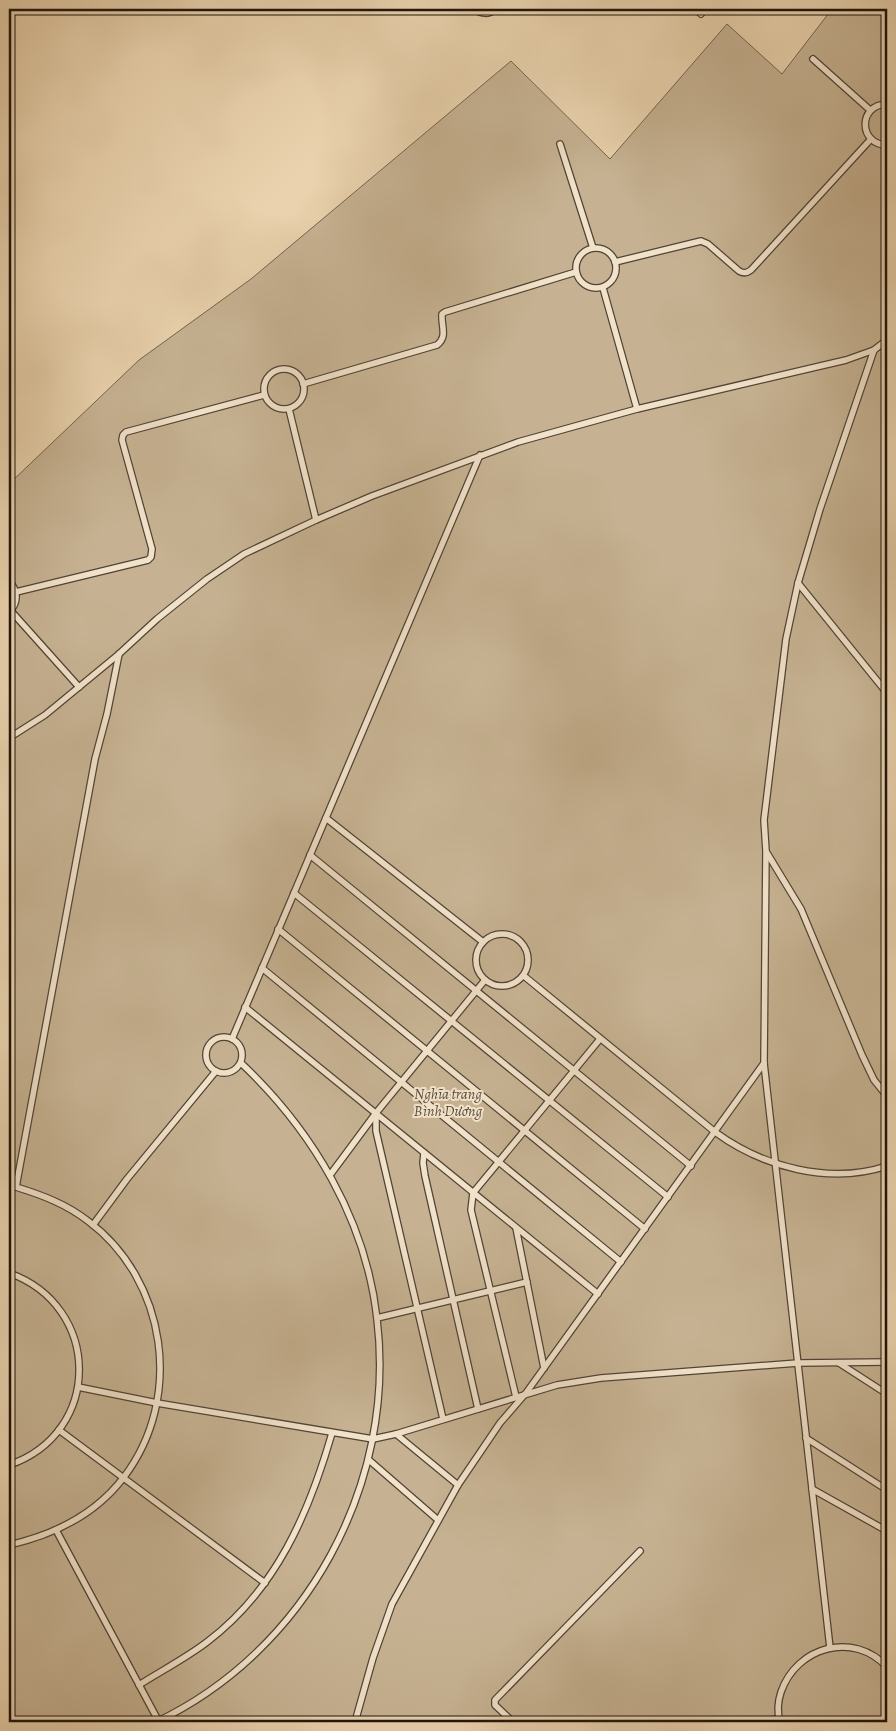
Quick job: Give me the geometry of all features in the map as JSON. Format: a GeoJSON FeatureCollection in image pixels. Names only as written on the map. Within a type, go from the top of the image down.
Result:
{"type":"FeatureCollection","features":[{"type":"Feature","properties":{"kind":"lane"},"geometry":{"type":"LineString","coordinates":[[474,9],[482,14],[491,13],[496,9]]}},
{"type":"Feature","properties":{"kind":"lane"},"geometry":{"type":"LineString","coordinates":[[813,59],[870,110]]}},
{"type":"Feature","properties":{"kind":"lane"},"geometry":{"type":"LineString","coordinates":[[887,104],[875,106],[870,110],[865,122],[871,139],[887,145]]}},
{"type":"Feature","properties":{"kind":"lane"},"geometry":{"type":"LineString","coordinates":[[615,262],[701,241],[708,244],[739,271],[747,273],[871,139]]}},
{"type":"Feature","properties":{"kind":"lane"},"geometry":{"type":"LineString","coordinates":[[560,144],[593,248]]}},
{"type":"Feature","properties":{"kind":"lane"},"geometry":{"type":"LineString","coordinates":[[593,248],[603,250],[609,253],[615,262],[615,276],[612,282],[603,288],[588,287],[578,279],[576,272],[577,261],[580,255],[587,250],[593,248]]}},
{"type":"Feature","properties":{"kind":"lane"},"geometry":{"type":"LineString","coordinates":[[303,384],[437,345],[442,342],[444,337],[442,314],[445,312],[576,272]]}},
{"type":"Feature","properties":{"kind":"lane"},"geometry":{"type":"LineString","coordinates":[[603,288],[637,409]]}},
{"type":"Feature","properties":{"kind":"lane"},"geometry":{"type":"LineString","coordinates":[[9,738],[45,716],[119,654],[156,619],[207,579],[244,554],[316,520],[372,496],[518,442],[637,409],[846,360],[874,350],[887,340]]}},
{"type":"Feature","properties":{"kind":"lane"},"geometry":{"type":"LineString","coordinates":[[830,1648],[764,1063],[766,851],[764,820],[786,639],[798,583],[820,509],[874,350]]}},
{"type":"Feature","properties":{"kind":"lane"},"geometry":{"type":"LineString","coordinates":[[285,369],[296,374],[303,384],[304,391],[299,402],[289,409],[276,408],[271,405],[264,394],[263,388],[268,377],[278,370],[285,369]]}},
{"type":"Feature","properties":{"kind":"lane"},"geometry":{"type":"LineString","coordinates":[[16,592],[148,560],[151,557],[152,549],[122,440],[123,435],[126,432],[264,394]]}},
{"type":"Feature","properties":{"kind":"lane"},"geometry":{"type":"LineString","coordinates":[[289,409],[316,520]]}},
{"type":"Feature","properties":{"kind":"lane"},"geometry":{"type":"LineString","coordinates":[[232,1039],[480,455]]}},
{"type":"Feature","properties":{"kind":"lane"},"geometry":{"type":"LineString","coordinates":[[9,581],[16,592],[14,606],[10,612],[79,687]]}},
{"type":"Feature","properties":{"kind":"lane"},"geometry":{"type":"LineString","coordinates":[[798,583],[887,693]]}},
{"type":"Feature","properties":{"kind":"lane"},"geometry":{"type":"LineString","coordinates":[[9,1544],[28,1540],[56,1530],[87,1512],[124,1478],[145,1440],[157,1402],[160,1384],[160,1346],[152,1310],[145,1292],[126,1260],[114,1245],[93,1225],[71,1209],[55,1200],[16,1187],[95,759],[108,714],[119,654]]}},
{"type":"Feature","properties":{"kind":"lane"},"geometry":{"type":"LineString","coordinates":[[326,818],[483,942]]}},
{"type":"Feature","properties":{"kind":"lane"},"geometry":{"type":"LineString","coordinates":[[766,851],[801,909],[862,1055],[874,1080],[887,1096]]}},
{"type":"Feature","properties":{"kind":"lane"},"geometry":{"type":"LineString","coordinates":[[310,855],[691,1166]]}},
{"type":"Feature","properties":{"kind":"lane"},"geometry":{"type":"LineString","coordinates":[[294,893],[668,1197]]}},
{"type":"Feature","properties":{"kind":"lane"},"geometry":{"type":"LineString","coordinates":[[278,929],[645,1229]]}},
{"type":"Feature","properties":{"kind":"lane"},"geometry":{"type":"LineString","coordinates":[[505,934],[519,940],[525,946],[529,961],[524,976],[513,984],[506,986],[493,985],[485,980],[478,970],[476,962],[476,955],[483,942],[489,937],[505,934]]}},
{"type":"Feature","properties":{"kind":"lane"},"geometry":{"type":"LineString","coordinates":[[262,968],[622,1262]]}},
{"type":"Feature","properties":{"kind":"lane"},"geometry":{"type":"LineString","coordinates":[[524,976],[715,1132],[754,1156],[775,1164],[834,1174],[862,1174],[887,1166]]}},
{"type":"Feature","properties":{"kind":"lane"},"geometry":{"type":"LineString","coordinates":[[330,1175],[376,1113],[485,980]]}},
{"type":"Feature","properties":{"kind":"lane"},"geometry":{"type":"LineString","coordinates":[[245,1007],[598,1294]]}},
{"type":"Feature","properties":{"kind":"lane"},"geometry":{"type":"LineString","coordinates":[[218,1038],[232,1039],[242,1050],[241,1063],[236,1070],[231,1072],[221,1073],[216,1071],[208,1063],[206,1057],[209,1046],[218,1038]]}},
{"type":"Feature","properties":{"kind":"lane"},"geometry":{"type":"LineString","coordinates":[[516,1396],[471,1210],[473,1193],[600,1039]]}},
{"type":"Feature","properties":{"kind":"lane"},"geometry":{"type":"LineString","coordinates":[[56,1530],[158,1722],[205,1694],[228,1677],[271,1638],[290,1616],[318,1577],[349,1517],[369,1460],[380,1377],[377,1318],[366,1267],[348,1212],[330,1175],[308,1138],[290,1115],[241,1063]]}},
{"type":"Feature","properties":{"kind":"lane"},"geometry":{"type":"LineString","coordinates":[[355,1722],[373,1658],[392,1604],[458,1485],[500,1422],[526,1393],[764,1063]]}},
{"type":"Feature","properties":{"kind":"lane"},"geometry":{"type":"LineString","coordinates":[[93,1225],[133,1172],[216,1071]]}},
{"type":"Feature","properties":{"kind":"lane"},"geometry":{"type":"LineString","coordinates":[[376,1113],[376,1131],[443,1419]]}},
{"type":"Feature","properties":{"kind":"lane"},"geometry":{"type":"LineString","coordinates":[[424,1153],[425,1176],[478,1409]]}},
{"type":"Feature","properties":{"kind":"lane"},"geometry":{"type":"LineString","coordinates":[[516,1228],[544,1368]]}},
{"type":"Feature","properties":{"kind":"lane"},"geometry":{"type":"LineString","coordinates":[[9,1273],[43,1291],[62,1312],[75,1338],[80,1366],[78,1386],[72,1408],[59,1430],[36,1452],[9,1464]]}},
{"type":"Feature","properties":{"kind":"lane"},"geometry":{"type":"LineString","coordinates":[[377,1318],[527,1282]]}},
{"type":"Feature","properties":{"kind":"lane"},"geometry":{"type":"LineString","coordinates":[[78,1386],[157,1402],[373,1439],[396,1434],[526,1393],[557,1385],[601,1378],[798,1363],[887,1362]]}},
{"type":"Feature","properties":{"kind":"lane"},"geometry":{"type":"LineString","coordinates":[[839,1363],[887,1394]]}},
{"type":"Feature","properties":{"kind":"lane"},"geometry":{"type":"LineString","coordinates":[[59,1430],[265,1583]]}},
{"type":"Feature","properties":{"kind":"lane"},"geometry":{"type":"LineString","coordinates":[[139,1685],[206,1643],[248,1604],[265,1583],[286,1551],[307,1508],[318,1482],[332,1433]]}},
{"type":"Feature","properties":{"kind":"lane"},"geometry":{"type":"LineString","coordinates":[[396,1434],[458,1485]]}},
{"type":"Feature","properties":{"kind":"lane"},"geometry":{"type":"LineString","coordinates":[[806,1438],[887,1490]]}},
{"type":"Feature","properties":{"kind":"lane"},"geometry":{"type":"LineString","coordinates":[[369,1460],[438,1520]]}},
{"type":"Feature","properties":{"kind":"lane"},"geometry":{"type":"LineString","coordinates":[[812,1489],[887,1531]]}},
{"type":"Feature","properties":{"kind":"lane"},"geometry":{"type":"LineString","coordinates":[[514,1722],[495,1705],[495,1700],[640,1550]]}},
{"type":"Feature","properties":{"kind":"lane"},"geometry":{"type":"LineString","coordinates":[[751,1722],[779,1721],[779,1700],[785,1681],[796,1666],[812,1654],[830,1648],[848,1647],[866,1652],[882,1661],[887,1667]]}},
{"type":"Feature","properties":{"kind":"green space","name":"Nghĩa trang Bình Dương"},"geometry":{"type":"Polygon","coordinates":[[[832,9],[887,9],[887,1722],[9,1722],[9,484],[139,360],[251,279],[511,61],[610,159],[727,24],[782,74],[832,9]]]}}]}
